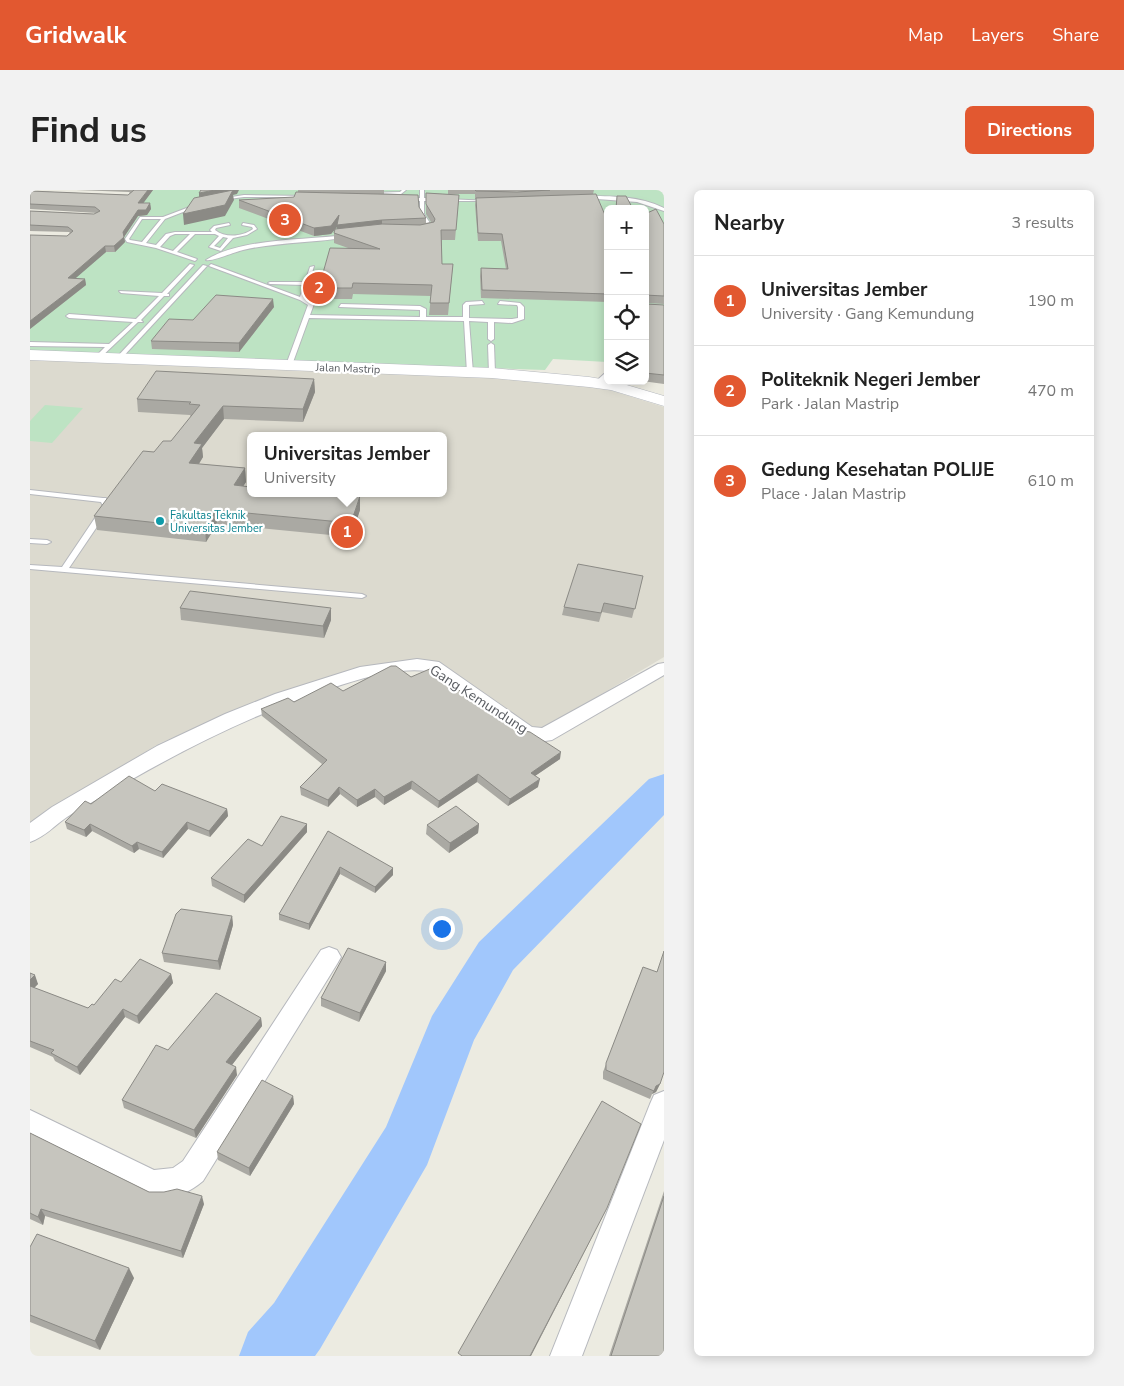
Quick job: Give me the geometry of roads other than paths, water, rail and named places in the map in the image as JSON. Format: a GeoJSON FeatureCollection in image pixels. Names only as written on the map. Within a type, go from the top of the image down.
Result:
{"type":"FeatureCollection","features":[{"type":"Feature","properties":{"kind":"main road","name":"Jalan Mastrip"},"geometry":{"type":"LineString","coordinates":[[30,355],[97,358],[118,351],[289,365],[492,373],[603,380],[664,401]]}},
{"type":"Feature","properties":{"kind":"street","name":"Gang Kemundung"},"geometry":{"type":"LineString","coordinates":[[30,834],[59,812],[164,750],[282,698],[366,671],[417,664],[433,666],[527,732],[545,735],[664,668]]}},
{"type":"Feature","properties":{"kind":"street"},"geometry":{"type":"LineString","coordinates":[[30,1123],[152,1184],[170,1184],[182,1179],[193,1171],[330,957]]}},
{"type":"Feature","properties":{"kind":"street"},"geometry":{"type":"LineString","coordinates":[[566,1356],[664,1104]]}},
{"type":"Feature","properties":{"kind":"lane"},"geometry":{"type":"LineString","coordinates":[[368,193],[402,193],[404,190]]}},
{"type":"Feature","properties":{"kind":"lane"},"geometry":{"type":"LineString","coordinates":[[420,231],[432,229],[422,214],[422,190]]}},
{"type":"Feature","properties":{"kind":"lane"},"geometry":{"type":"LineString","coordinates":[[589,197],[590,190]]}},
{"type":"Feature","properties":{"kind":"lane"},"geometry":{"type":"LineString","coordinates":[[219,199],[278,191],[308,192]]}},
{"type":"Feature","properties":{"kind":"lane"},"geometry":{"type":"LineString","coordinates":[[259,193],[315,197]]}},
{"type":"Feature","properties":{"kind":"lane"},"geometry":{"type":"LineString","coordinates":[[579,197],[632,201],[663,208]]}},
{"type":"Feature","properties":{"kind":"lane"},"geometry":{"type":"LineString","coordinates":[[373,198],[491,201]]}},
{"type":"Feature","properties":{"kind":"lane"},"geometry":{"type":"LineString","coordinates":[[203,203],[164,218],[138,220],[127,239],[128,242],[157,247],[194,263],[208,263],[311,304],[289,365]]}},
{"type":"Feature","properties":{"kind":"lane"},"geometry":{"type":"LineString","coordinates":[[143,244],[164,218]]}},
{"type":"Feature","properties":{"kind":"lane"},"geometry":{"type":"LineString","coordinates":[[214,233],[212,230],[216,227],[229,224]]}},
{"type":"Feature","properties":{"kind":"lane"},"geometry":{"type":"LineString","coordinates":[[157,247],[168,235],[214,233],[232,236],[252,233],[255,229],[253,226],[244,224]]}},
{"type":"Feature","properties":{"kind":"lane"},"geometry":{"type":"LineString","coordinates":[[174,253],[194,233]]}},
{"type":"Feature","properties":{"kind":"lane"},"geometry":{"type":"LineString","coordinates":[[222,235],[211,247],[221,252],[260,244],[355,234]]}},
{"type":"Feature","properties":{"kind":"lane"},"geometry":{"type":"LineString","coordinates":[[30,344],[118,351],[152,321],[221,252],[232,236]]}},
{"type":"Feature","properties":{"kind":"lane"},"geometry":{"type":"LineString","coordinates":[[118,351],[138,320],[194,263]]}},
{"type":"Feature","properties":{"kind":"lane"},"geometry":{"type":"LineString","coordinates":[[302,299],[312,267]]}},
{"type":"Feature","properties":{"kind":"lane"},"geometry":{"type":"LineString","coordinates":[[260,283],[307,284]]}},
{"type":"Feature","properties":{"kind":"lane"},"geometry":{"type":"LineString","coordinates":[[121,292],[176,295]]}},
{"type":"Feature","properties":{"kind":"lane"},"geometry":{"type":"LineString","coordinates":[[338,317],[342,303],[420,308],[423,310],[423,318]]}},
{"type":"Feature","properties":{"kind":"lane"},"geometry":{"type":"LineString","coordinates":[[470,373],[466,305],[468,303],[482,303]]}},
{"type":"Feature","properties":{"kind":"lane"},"geometry":{"type":"LineString","coordinates":[[306,316],[466,320],[522,319],[521,307],[518,304],[500,303]]}},
{"type":"Feature","properties":{"kind":"lane"},"geometry":{"type":"LineString","coordinates":[[69,316],[152,321]]}},
{"type":"Feature","properties":{"kind":"lane"},"geometry":{"type":"LineString","coordinates":[[491,320],[492,373]]}},
{"type":"Feature","properties":{"kind":"lane"},"geometry":{"type":"LineString","coordinates":[[30,492],[103,500],[108,506],[64,570]]}},
{"type":"Feature","properties":{"kind":"lane"},"geometry":{"type":"LineString","coordinates":[[30,541],[47,542]]}},
{"type":"Feature","properties":{"kind":"lane"},"geometry":{"type":"LineString","coordinates":[[30,567],[362,596]]}},
{"type":"Feature","properties":{"kind":"waterway"},"geometry":{"type":"LineString","coordinates":[[272,1356],[297,1326],[407,1145],[451,1032],[496,956],[664,789]]}},
{"type":"Feature","properties":{"kind":"place","name":"Gedung Kesehatan POLIJE"},"geometry":{"type":"Point","coordinates":[285,220]}},
{"type":"Feature","properties":{"kind":"place","name":"Politeknik Negeri Jember"},"geometry":{"type":"Point","coordinates":[319,288]}},
{"type":"Feature","properties":{"kind":"place","name":"Fakultas Teknik Universitas Jember"},"geometry":{"type":"Point","coordinates":[160,521]}},
{"type":"Feature","properties":{"kind":"place","name":"Universitas Jember"},"geometry":{"type":"Point","coordinates":[347,532]}}]}
